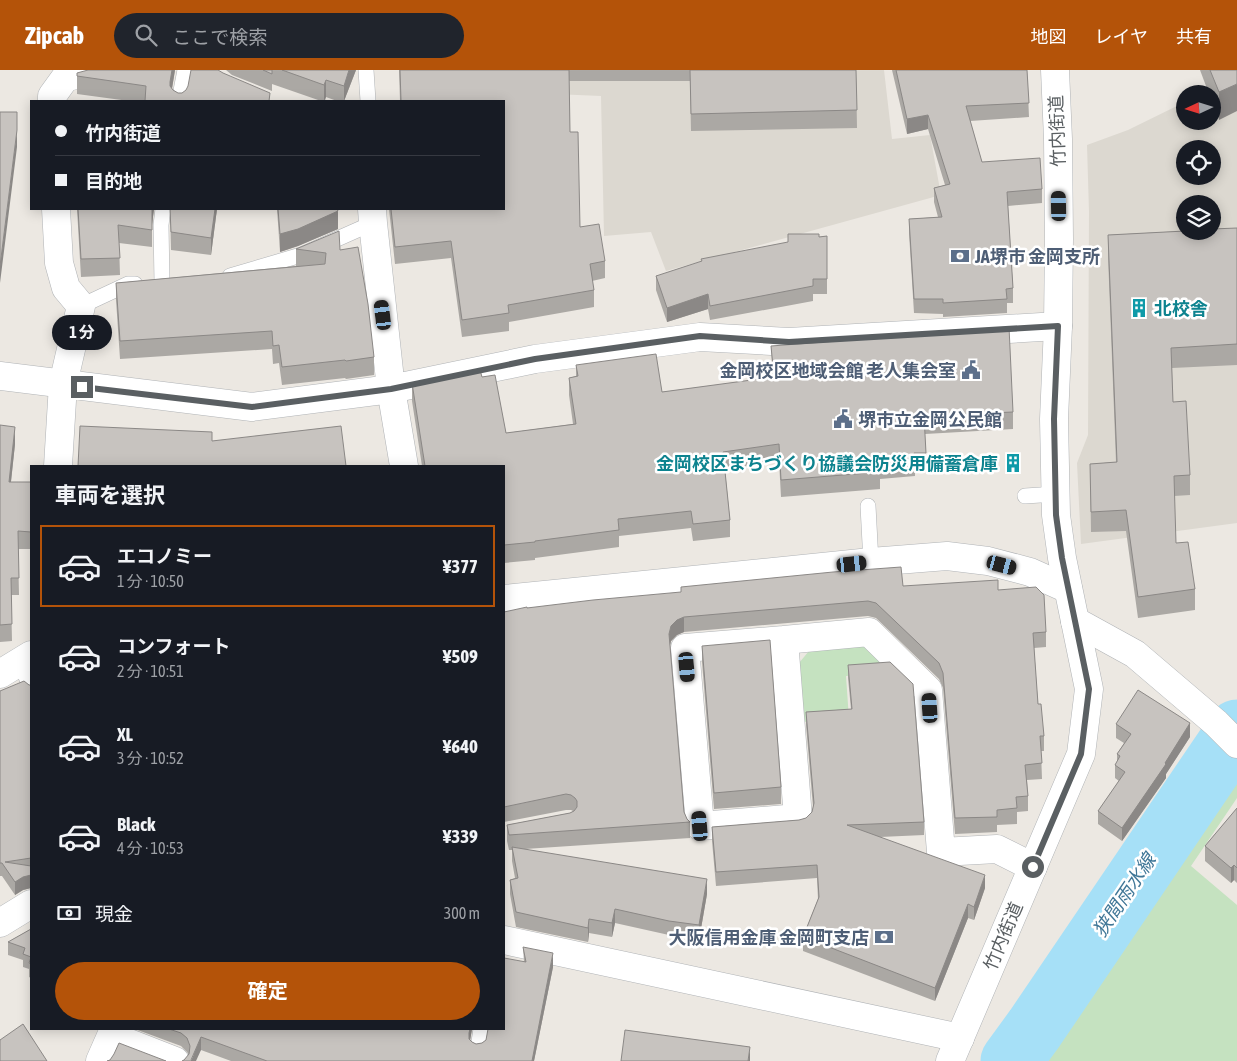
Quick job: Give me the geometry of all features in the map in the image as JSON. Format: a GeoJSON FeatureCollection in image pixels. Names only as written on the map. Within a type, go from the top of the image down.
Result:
{"type":"FeatureCollection","features":[{"type":"Feature","properties":{"kind":"street"},"geometry":{"type":"LineString","coordinates":[[52,100],[52,96],[65,78],[88,70]]}},
{"type":"Feature","properties":{"kind":"street","name":"竹内街道"},"geometry":{"type":"LineString","coordinates":[[955,1049],[1081,754],[1089,689],[1062,558],[1056,515],[1054,419],[1058,326],[1059,212],[1058,139],[1054,70]]}},
{"type":"Feature","properties":{"kind":"street"},"geometry":{"type":"LineString","coordinates":[[56,210],[59,263],[66,288],[81,306],[63,384],[58,465]]}},
{"type":"Feature","properties":{"kind":"street"},"geometry":{"type":"LineString","coordinates":[[373,216],[391,389],[404,465]]}},
{"type":"Feature","properties":{"kind":"street"},"geometry":{"type":"LineString","coordinates":[[0,376],[252,407],[391,389],[535,359],[700,336],[789,342],[1058,326]]}},
{"type":"Feature","properties":{"kind":"street"},"geometry":{"type":"LineString","coordinates":[[505,599],[947,556],[988,561],[1030,572],[1068,589]]}},
{"type":"Feature","properties":{"kind":"street"},"geometry":{"type":"LineString","coordinates":[[1075,621],[1135,654],[1237,744]]}},
{"type":"Feature","properties":{"kind":"street"},"geometry":{"type":"LineString","coordinates":[[784,640],[798,818],[700,826],[685,648],[869,632],[928,690],[941,852],[997,848],[1033,867]]}},
{"type":"Feature","properties":{"kind":"street"},"geometry":{"type":"LineString","coordinates":[[0,923],[30,905]]}},
{"type":"Feature","properties":{"kind":"street"},"geometry":{"type":"LineString","coordinates":[[505,940],[955,1049]]}},
{"type":"Feature","properties":{"kind":"street"},"geometry":{"type":"LineString","coordinates":[[100,1061],[110,1036],[174,1061]]}},
{"type":"Feature","properties":{"kind":"lane"},"geometry":{"type":"LineString","coordinates":[[179,100],[185,70]]}},
{"type":"Feature","properties":{"kind":"lane"},"geometry":{"type":"LineString","coordinates":[[366,70],[368,100]]}},
{"type":"Feature","properties":{"kind":"lane"},"geometry":{"type":"LineString","coordinates":[[162,282],[161,225],[163,210]]}},
{"type":"Feature","properties":{"kind":"lane"},"geometry":{"type":"LineString","coordinates":[[215,277],[233,276],[301,255],[373,216]]}},
{"type":"Feature","properties":{"kind":"lane"},"geometry":{"type":"LineString","coordinates":[[81,306],[128,284],[180,280]]}},
{"type":"Feature","properties":{"kind":"lane"},"geometry":{"type":"LineString","coordinates":[[1024,496],[1056,494]]}},
{"type":"Feature","properties":{"kind":"lane"},"geometry":{"type":"LineString","coordinates":[[868,506],[871,562]]}},
{"type":"Feature","properties":{"kind":"lane"},"geometry":{"type":"LineString","coordinates":[[17,664],[30,687]]}},
{"type":"Feature","properties":{"kind":"lane"},"geometry":{"type":"LineString","coordinates":[[478,1048],[481,1030]]}},
{"type":"Feature","properties":{"kind":"shaded area"},"geometry":{"type":"Polygon","coordinates":[[[531,70],[884,70],[892,139],[930,135],[941,195],[666,271],[651,232],[604,236],[601,96],[531,93],[531,70]]]}},
{"type":"Feature","properties":{"kind":"shaded area"},"geometry":{"type":"Polygon","coordinates":[[[1237,80],[1237,523],[1081,544],[1077,463],[1088,435],[1089,212],[1087,145],[1128,130],[1176,106],[1176,130],[1221,130],[1221,87],[1237,80]]]}},
{"type":"Feature","properties":{"kind":"green space"},"geometry":{"type":"Polygon","coordinates":[[[867,646],[893,672],[846,676],[849,719],[803,722],[799,663],[809,651],[867,646]]]}},
{"type":"Feature","properties":{"kind":"green space"},"geometry":{"type":"Polygon","coordinates":[[[1230,772],[1237,777],[1237,798],[1191,866],[1237,905],[1237,1061],[1034,1061],[1230,772]]]}},
{"type":"Feature","properties":{"kind":"building"},"geometry":{"type":"Polygon","coordinates":[[[88,70],[172,70],[170,86],[178,93],[182,93],[188,86],[191,70],[218,70],[270,93],[269,100],[145,100],[146,86],[77,76],[77,73],[88,70]]]}},
{"type":"Feature","properties":{"kind":"building"},"geometry":{"type":"Polygon","coordinates":[[[263,70],[272,70],[272,74],[263,70]]]}},
{"type":"Feature","properties":{"kind":"building"},"geometry":{"type":"Polygon","coordinates":[[[282,70],[349,70],[344,86],[326,80],[324,85],[282,70]]]}},
{"type":"Feature","properties":{"kind":"building"},"geometry":{"type":"Polygon","coordinates":[[[400,70],[569,70],[570,132],[578,132],[580,227],[599,224],[605,261],[590,264],[594,290],[508,305],[509,313],[462,320],[451,241],[395,247],[391,210],[505,210],[505,100],[401,100],[400,70]]]}},
{"type":"Feature","properties":{"kind":"building"},"geometry":{"type":"Polygon","coordinates":[[[690,70],[856,70],[857,110],[691,114],[690,70]]]}},
{"type":"Feature","properties":{"kind":"building"},"geometry":{"type":"Polygon","coordinates":[[[896,70],[1027,70],[1029,103],[966,106],[982,162],[1040,158],[1042,189],[1007,192],[1013,288],[1006,289],[1007,299],[943,303],[943,299],[914,299],[909,219],[942,217],[934,188],[950,184],[928,115],[907,119],[896,70]]]}},
{"type":"Feature","properties":{"kind":"building"},"geometry":{"type":"Polygon","coordinates":[[[1210,70],[1237,70],[1237,84],[1221,91],[1221,85],[1216,85],[1210,70]]]}},
{"type":"Feature","properties":{"kind":"building"},"geometry":{"type":"Polygon","coordinates":[[[0,112],[17,112],[17,130],[0,266],[0,112]]]}},
{"type":"Feature","properties":{"kind":"building"},"geometry":{"type":"Polygon","coordinates":[[[78,210],[152,210],[152,230],[118,225],[120,258],[81,259],[78,210]]]}},
{"type":"Feature","properties":{"kind":"building"},"geometry":{"type":"Polygon","coordinates":[[[170,210],[215,210],[211,238],[171,232],[170,210]]]}},
{"type":"Feature","properties":{"kind":"building"},"geometry":{"type":"Polygon","coordinates":[[[278,210],[338,211],[298,229],[280,234],[278,210]]]}},
{"type":"Feature","properties":{"kind":"building"},"geometry":{"type":"Polygon","coordinates":[[[1237,228],[1237,344],[1171,348],[1173,402],[1186,401],[1190,475],[1174,476],[1176,543],[1188,542],[1195,589],[1138,597],[1126,510],[1091,512],[1090,464],[1117,462],[1108,235],[1176,231],[1176,240],[1221,240],[1221,229],[1237,228]]]}},
{"type":"Feature","properties":{"kind":"building"},"geometry":{"type":"Polygon","coordinates":[[[339,231],[340,250],[358,247],[368,304],[374,357],[282,367],[279,345],[273,346],[272,331],[120,341],[116,283],[325,264],[326,253],[296,249],[339,231]]]}},
{"type":"Feature","properties":{"kind":"building"},"geometry":{"type":"Polygon","coordinates":[[[788,234],[819,234],[819,237],[827,236],[827,279],[813,279],[813,286],[710,306],[708,294],[667,308],[656,276],[702,261],[701,259],[788,242],[788,234]]]}},
{"type":"Feature","properties":{"kind":"building"},"geometry":{"type":"Polygon","coordinates":[[[1009,327],[1013,412],[924,416],[926,453],[914,453],[915,458],[879,461],[880,472],[781,480],[779,444],[723,452],[730,520],[693,524],[691,511],[618,519],[619,530],[505,545],[505,465],[425,465],[412,383],[480,370],[482,377],[495,375],[506,433],[576,424],[569,378],[578,376],[576,365],[656,354],[662,392],[774,377],[771,346],[944,333],[944,331],[1009,327]]]}},
{"type":"Feature","properties":{"kind":"building"},"geometry":{"type":"Polygon","coordinates":[[[0,425],[15,427],[9,482],[30,482],[30,532],[18,531],[19,578],[11,578],[12,624],[0,625],[0,425]]]}},
{"type":"Feature","properties":{"kind":"building"},"geometry":{"type":"Polygon","coordinates":[[[80,426],[212,432],[212,441],[341,426],[346,465],[78,465],[80,426]]]}},
{"type":"Feature","properties":{"kind":"building"},"geometry":{"type":"Polygon","coordinates":[[[901,567],[903,586],[998,580],[998,590],[1036,587],[1044,595],[1046,632],[1033,633],[1038,704],[1041,704],[1044,736],[1040,736],[1042,763],[1025,765],[1028,796],[1016,797],[1017,808],[997,810],[997,817],[955,818],[943,673],[939,663],[876,603],[868,601],[684,617],[677,620],[671,626],[669,634],[684,812],[690,822],[509,835],[507,825],[570,813],[577,807],[577,801],[571,795],[566,794],[505,807],[505,612],[527,607],[681,592],[681,587],[901,567]]]}},
{"type":"Feature","properties":{"kind":"building"},"geometry":{"type":"Polygon","coordinates":[[[770,640],[781,787],[714,793],[702,646],[770,640]]]}},
{"type":"Feature","properties":{"kind":"building"},"geometry":{"type":"Polygon","coordinates":[[[890,662],[913,684],[924,822],[847,825],[985,875],[974,907],[968,904],[935,988],[803,937],[819,897],[817,865],[716,872],[712,827],[799,820],[806,818],[812,812],[814,803],[806,712],[852,709],[848,665],[890,662]]]}},
{"type":"Feature","properties":{"kind":"building"},"geometry":{"type":"Polygon","coordinates":[[[24,681],[30,685],[30,858],[5,862],[30,866],[30,875],[15,882],[2,863],[0,863],[0,691],[24,681]]]}},
{"type":"Feature","properties":{"kind":"building"},"geometry":{"type":"Polygon","coordinates":[[[1138,690],[1190,723],[1166,764],[1122,828],[1098,811],[1125,772],[1115,765],[1120,756],[1117,754],[1131,734],[1116,724],[1138,690]]]}},
{"type":"Feature","properties":{"kind":"building"},"geometry":{"type":"Polygon","coordinates":[[[1237,808],[1237,868],[1234,865],[1231,868],[1205,846],[1237,808]]]}},
{"type":"Feature","properties":{"kind":"building"},"geometry":{"type":"Polygon","coordinates":[[[512,847],[707,879],[699,925],[669,921],[615,909],[612,923],[589,919],[588,928],[516,912],[510,880],[518,878],[512,847]]]}},
{"type":"Feature","properties":{"kind":"building"},"geometry":{"type":"Polygon","coordinates":[[[30,930],[30,957],[23,954],[25,948],[8,942],[30,930]]]}},
{"type":"Feature","properties":{"kind":"building"},"geometry":{"type":"Polygon","coordinates":[[[523,947],[553,953],[532,1061],[267,1061],[201,1037],[192,1061],[182,1061],[189,1054],[190,1046],[187,1038],[181,1033],[172,1030],[470,1030],[469,1039],[476,1044],[482,1043],[486,1040],[488,1030],[505,1030],[505,958],[526,962],[523,947]]]}},
{"type":"Feature","properties":{"kind":"building"},"geometry":{"type":"Polygon","coordinates":[[[23,1024],[47,1061],[0,1061],[0,1040],[23,1024]]]}},
{"type":"Feature","properties":{"kind":"building"},"geometry":{"type":"Polygon","coordinates":[[[625,1030],[750,1047],[748,1061],[621,1061],[625,1030]]]}},
{"type":"Feature","properties":{"kind":"building"},"geometry":{"type":"Polygon","coordinates":[[[119,1043],[166,1061],[107,1061],[114,1054],[119,1043]]]}},
{"type":"Feature","properties":{"kind":"waterway","name":"狭間雨水線"},"geometry":{"type":"LineString","coordinates":[[1011,1061],[1237,730]]}},
{"type":"Feature","properties":{"kind":"place","name":"JA堺市 金岡支所"},"geometry":{"type":"Point","coordinates":[960,256]}},
{"type":"Feature","properties":{"kind":"place","name":"北校舎"},"geometry":{"type":"Point","coordinates":[1139,308]}},
{"type":"Feature","properties":{"kind":"place","name":"金岡校区地域会館 老人集会室"},"geometry":{"type":"Point","coordinates":[971,370]}},
{"type":"Feature","properties":{"kind":"place","name":"堺市立金岡公民館"},"geometry":{"type":"Point","coordinates":[843,419]}},
{"type":"Feature","properties":{"kind":"place","name":"金岡校区まちづくり協議会防災用備蓄倉庫"},"geometry":{"type":"Point","coordinates":[1013,463]}},
{"type":"Feature","properties":{"kind":"place","name":"大阪信用金庫 金岡町支店"},"geometry":{"type":"Point","coordinates":[884,937]}},
{"type":"Feature","properties":{"kind":"route"},"geometry":{"type":"LineString","coordinates":[[82,387],[252,407],[391,389],[535,359],[700,336],[789,342],[1058,326],[1054,419],[1056,515],[1062,558],[1089,689],[1081,754],[1033,867]]}}]}
